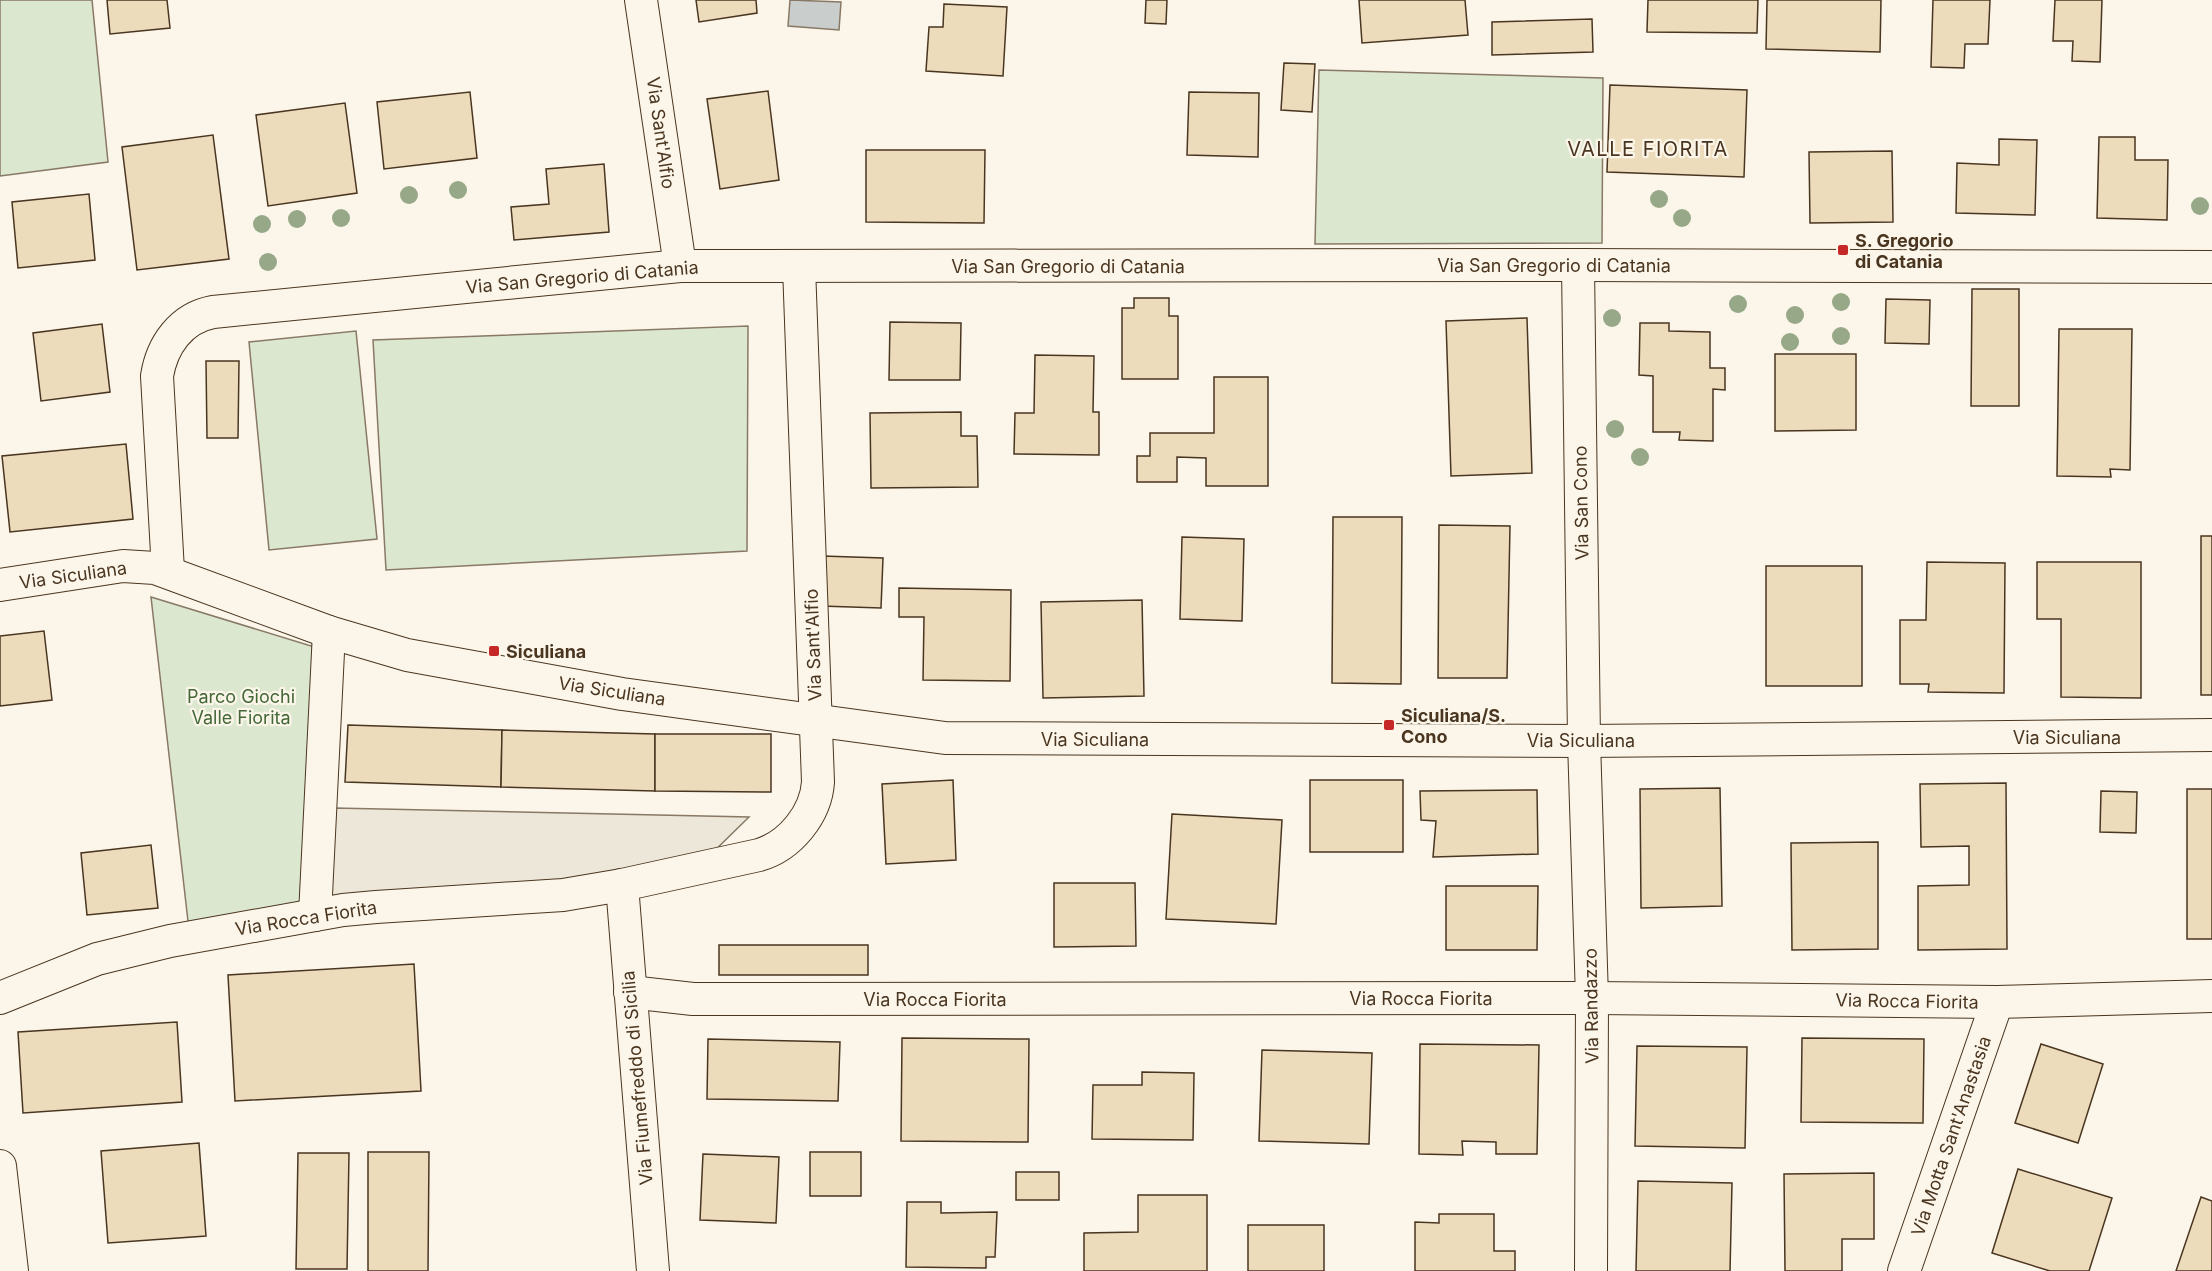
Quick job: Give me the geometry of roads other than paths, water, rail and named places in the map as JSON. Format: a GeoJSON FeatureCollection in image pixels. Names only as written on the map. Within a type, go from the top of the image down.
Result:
{"type":"FeatureCollection","features":[{"type":"Feature","properties":{"kind":"street","name":"Via Sant'Alfio"},"geometry":{"type":"LineString","coordinates":[[641,0],[680,267]]}},
{"type":"Feature","properties":{"kind":"street","name":"Via San Gregorio di Catania"},"geometry":{"type":"LineString","coordinates":[[168,571],[157,376],[159,362],[182,326],[193,319],[213,312],[680,267],[1578,265],[2212,267]]}},
{"type":"Feature","properties":{"kind":"street","name":"Via San Cono"},"geometry":{"type":"LineString","coordinates":[[1578,265],[1584,741]]}},
{"type":"Feature","properties":{"kind":"street","name":"Via Sant'Alfio"},"geometry":{"type":"LineString","coordinates":[[622,885],[771,852],[789,838],[807,816],[817,794],[799,267]]}},
{"type":"Feature","properties":{"kind":"street","name":"Via Siculiana"},"geometry":{"type":"LineString","coordinates":[[0,585],[123,566],[143,566],[168,571],[329,632],[418,657],[622,693],[945,738],[1584,741],[2212,735]]}},
{"type":"Feature","properties":{"kind":"street"},"geometry":{"type":"LineString","coordinates":[[315,915],[329,632]]}},
{"type":"Feature","properties":{"kind":"street","name":"Via Randazzo"},"geometry":{"type":"LineString","coordinates":[[1584,741],[1592,998],[1591,1271]]}},
{"type":"Feature","properties":{"kind":"street","name":"Via Rocca Fiorita"},"geometry":{"type":"LineString","coordinates":[[0,998],[77,966],[170,940],[315,915],[391,905],[543,897],[622,885]]}},
{"type":"Feature","properties":{"kind":"street","name":"Via Fiumefreddo di Sicilia"},"geometry":{"type":"LineString","coordinates":[[622,885],[653,1271]]}},
{"type":"Feature","properties":{"kind":"street","name":"Via Rocca Fiorita"},"geometry":{"type":"LineString","coordinates":[[630,992],[693,999],[1592,998],[1997,1002],[2212,996]]}},
{"type":"Feature","properties":{"kind":"street","name":"Via Motta Sant'Anastasia"},"geometry":{"type":"LineString","coordinates":[[1904,1271],[1997,1002]]}},
{"type":"Feature","properties":{"kind":"street"},"geometry":{"type":"LineString","coordinates":[[0,1166],[12,1271]]}},
{"type":"Feature","properties":{"kind":"place","name":"S. Gregorio di Catania"},"geometry":{"type":"Point","coordinates":[1843,250]}},
{"type":"Feature","properties":{"kind":"place","name":"Siculiana"},"geometry":{"type":"Point","coordinates":[494,651]}},
{"type":"Feature","properties":{"kind":"place","name":"Siculiana/S. Cono"},"geometry":{"type":"Point","coordinates":[1389,725]}},
{"type":"Feature","properties":{"kind":"district","name":"VALLE FIORITA"},"geometry":{"type":"Point","coordinates":[1648,149]}},
{"type":"Feature","properties":{"kind":"park label","name":"Parco Giochi Valle Fiorita"},"geometry":{"type":"Point","coordinates":[241,706]}}]}
